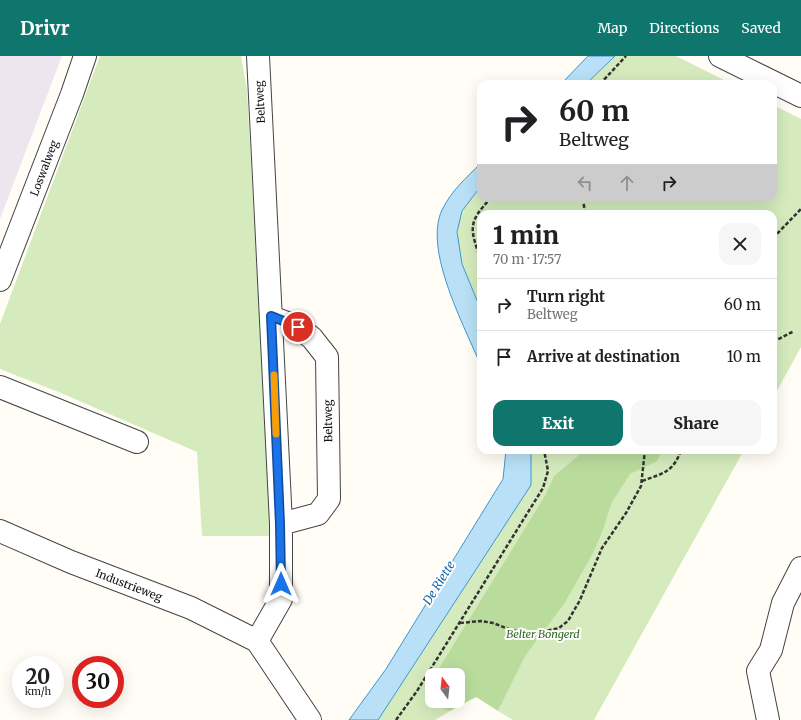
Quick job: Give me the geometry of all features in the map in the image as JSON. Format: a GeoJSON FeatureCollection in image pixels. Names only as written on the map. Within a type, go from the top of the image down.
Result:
{"type":"FeatureCollection","features":[{"type":"Feature","properties":{"kind":"street","name":"Loswalweg"},"geometry":{"type":"LineString","coordinates":[[0,280],[72,94],[85,56]]}},
{"type":"Feature","properties":{"kind":"street","name":"Beltweg"},"geometry":{"type":"LineString","coordinates":[[257,641],[281,598],[280,524],[258,56]]}},
{"type":"Feature","properties":{"kind":"street"},"geometry":{"type":"LineString","coordinates":[[720,56],[769,80]]}},
{"type":"Feature","properties":{"kind":"street"},"geometry":{"type":"LineString","coordinates":[[777,84],[801,96]]}},
{"type":"Feature","properties":{"kind":"street","name":"Beltweg"},"geometry":{"type":"LineString","coordinates":[[271,316],[298,327],[312,338],[327,357],[329,499],[318,514],[280,524]]}},
{"type":"Feature","properties":{"kind":"street"},"geometry":{"type":"LineString","coordinates":[[0,388],[137,442]]}},
{"type":"Feature","properties":{"kind":"street","name":"Industrieweg"},"geometry":{"type":"LineString","coordinates":[[0,531],[71,562],[191,608],[257,641]]}},
{"type":"Feature","properties":{"kind":"street"},"geometry":{"type":"LineString","coordinates":[[768,720],[758,672],[771,650],[783,603],[801,568]]}},
{"type":"Feature","properties":{"kind":"street"},"geometry":{"type":"LineString","coordinates":[[257,641],[310,720]]}},
{"type":"Feature","properties":{"kind":"path"},"geometry":{"type":"LineString","coordinates":[[604,80],[626,56]]}},
{"type":"Feature","properties":{"kind":"path"},"geometry":{"type":"LineString","coordinates":[[481,210],[488,202]]}},
{"type":"Feature","properties":{"kind":"path"},"geometry":{"type":"LineString","coordinates":[[777,234],[801,209]]}},
{"type":"Feature","properties":{"kind":"path"},"geometry":{"type":"LineString","coordinates":[[477,215],[473,220],[472,234],[477,248]]}},
{"type":"Feature","properties":{"kind":"path"},"geometry":{"type":"LineString","coordinates":[[777,340],[794,331]]}},
{"type":"Feature","properties":{"kind":"path"},"geometry":{"type":"LineString","coordinates":[[396,720],[417,691],[543,488],[548,472],[545,454]]}},
{"type":"Feature","properties":{"kind":"path"},"geometry":{"type":"LineString","coordinates":[[460,623],[481,621],[493,622],[511,630],[532,634],[560,628],[568,621],[580,600],[602,548],[634,501],[642,481],[644,454]]}},
{"type":"Feature","properties":{"kind":"path"},"geometry":{"type":"LineString","coordinates":[[642,481],[673,468],[679,454]]}},
{"type":"Feature","properties":{"kind":"shaded area"},"geometry":{"type":"Polygon","coordinates":[[[0,56],[62,56],[0,219],[0,56]]]}},
{"type":"Feature","properties":{"kind":"green space"},"geometry":{"type":"Polygon","coordinates":[[[100,56],[241,56],[247,90],[271,536],[202,536],[197,452],[61,393],[0,369],[0,324],[100,56]]]}},
{"type":"Feature","properties":{"kind":"green space"},"geometry":{"type":"Polygon","coordinates":[[[615,56],[676,56],[724,80],[590,80],[615,56]]]}},
{"type":"Feature","properties":{"kind":"green space"},"geometry":{"type":"Polygon","coordinates":[[[777,107],[801,119],[801,347],[777,391],[777,210],[477,210],[477,301],[467,277],[458,246],[458,231],[461,216],[468,201],[477,191],[477,202],[777,202],[777,107]]]}},
{"type":"Feature","properties":{"kind":"green space","name":"Belter Bongerd"},"geometry":{"type":"Polygon","coordinates":[[[531,454],[742,454],[594,720],[513,720],[498,711],[501,706],[465,680],[465,668],[425,668],[425,708],[442,708],[450,711],[435,720],[378,720],[530,485],[531,454]]]}},
{"type":"Feature","properties":{"kind":"green space"},"geometry":{"type":"Polygon","coordinates":[[[580,454],[661,454],[657,461],[630,474],[611,504],[603,530],[593,553],[564,604],[525,656],[498,711],[476,697],[465,703],[465,668],[439,668],[546,494],[554,476],[580,454]]]}},
{"type":"Feature","properties":{"kind":"green space"},"geometry":{"type":"Polygon","coordinates":[[[442,708],[456,708],[450,711],[442,708]]]}},
{"type":"Feature","properties":{"kind":"water"},"geometry":{"type":"Polygon","coordinates":[[[588,56],[615,56],[590,80],[565,80],[588,56]]]}},
{"type":"Feature","properties":{"kind":"water"},"geometry":{"type":"Polygon","coordinates":[[[477,167],[477,191],[462,211],[457,232],[462,264],[477,300],[477,357],[448,288],[438,246],[438,227],[442,210],[459,185],[477,167]]]}},
{"type":"Feature","properties":{"kind":"water","name":"De Riette"},"geometry":{"type":"Polygon","coordinates":[[[506,454],[531,454],[531,485],[378,720],[349,720],[386,669],[503,479],[506,454]]]}},
{"type":"Feature","properties":{"kind":"slow traffic"},"geometry":{"type":"LineString","coordinates":[[274,375],[276,434]]}},
{"type":"Feature","properties":{"kind":"route"},"geometry":{"type":"LineString","coordinates":[[281,584],[280,524],[271,316],[298,327]]}}]}
